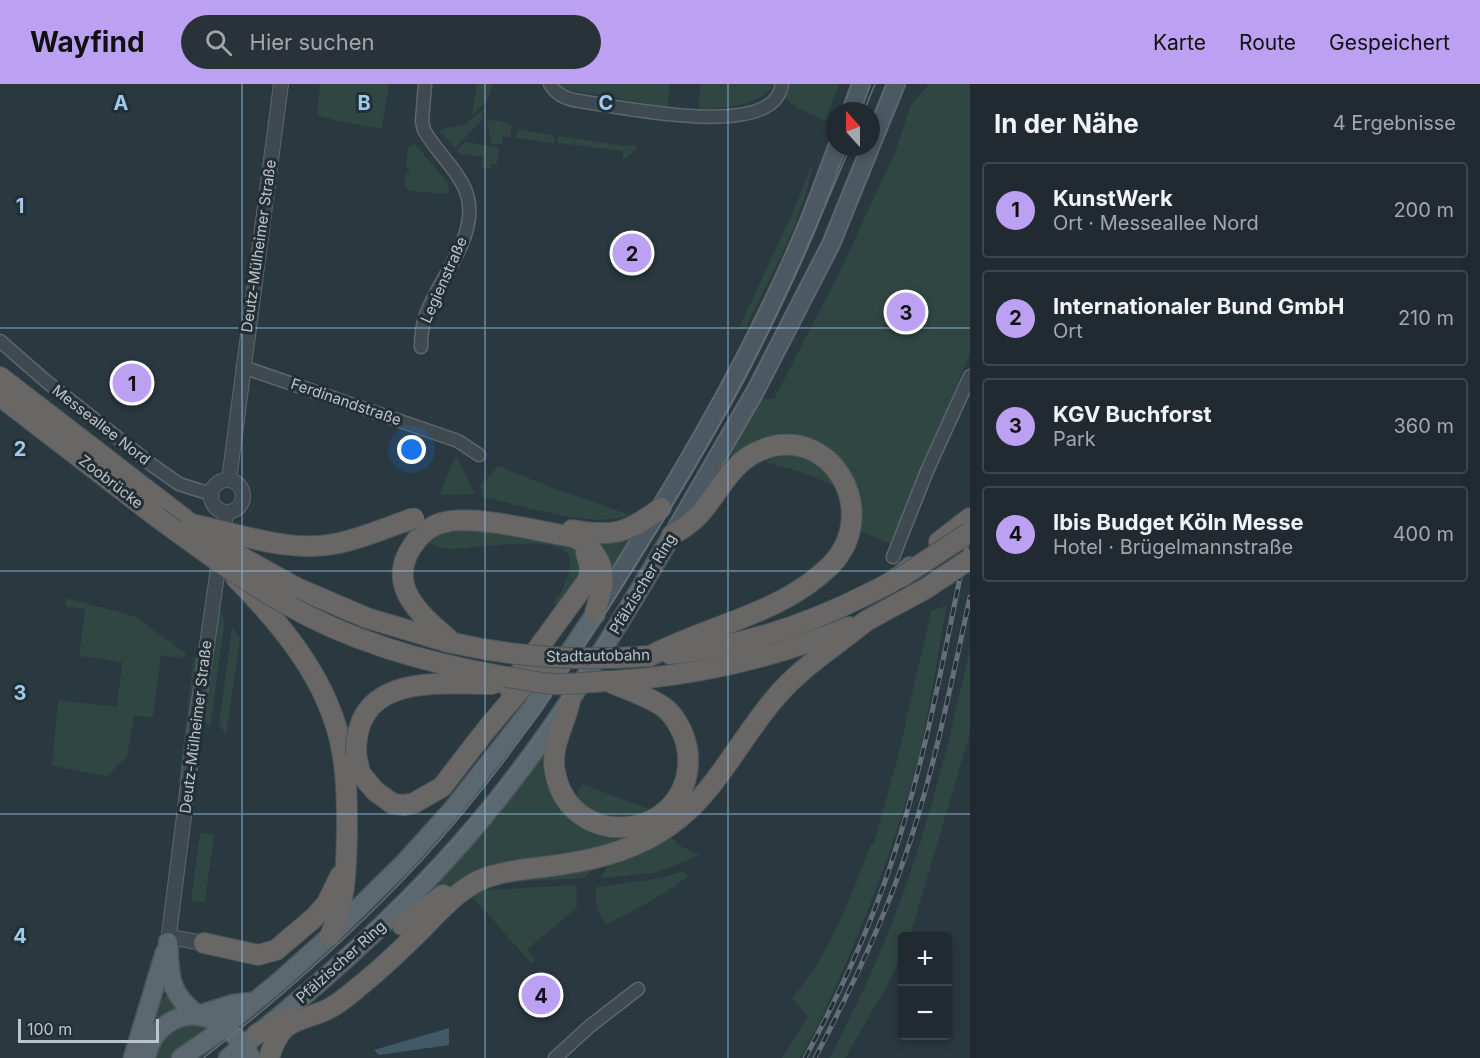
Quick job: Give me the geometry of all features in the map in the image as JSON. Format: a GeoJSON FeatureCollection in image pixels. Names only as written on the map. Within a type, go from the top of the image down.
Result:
{"type":"FeatureCollection","features":[{"type":"Feature","properties":{"kind":"highway","name":"Zoobrücke"},"geometry":{"type":"LineString","coordinates":[[0,376],[191,524]]}},
{"type":"Feature","properties":{"kind":"highway","name":"Zoobrücke"},"geometry":{"type":"LineString","coordinates":[[0,396],[223,566]]}},
{"type":"Feature","properties":{"kind":"highway"},"geometry":{"type":"LineString","coordinates":[[650,656],[670,645],[734,622],[776,602],[814,579],[840,555],[850,534],[853,510],[843,478],[823,457],[811,450],[791,445],[767,447],[737,466],[698,516],[672,535]]}},
{"type":"Feature","properties":{"kind":"highway"},"geometry":{"type":"LineString","coordinates":[[191,524],[284,545],[315,545],[342,542],[414,519],[441,513],[459,513],[587,533],[612,534],[640,523],[660,508]]}},
{"type":"Feature","properties":{"kind":"highway"},"geometry":{"type":"LineString","coordinates":[[900,578],[922,555],[970,518]]}},
{"type":"Feature","properties":{"kind":"highway"},"geometry":{"type":"LineString","coordinates":[[453,643],[410,601],[403,573],[409,550],[424,533],[445,522],[463,520],[547,533],[580,540],[587,544],[598,558],[603,580],[595,614]]}},
{"type":"Feature","properties":{"kind":"highway","name":"Stadtautobahn"},"geometry":{"type":"LineString","coordinates":[[191,524],[232,552],[297,588],[367,618],[453,643],[541,658],[581,659],[650,656],[707,648],[768,634],[830,612],[900,578],[970,532]]}},
{"type":"Feature","properties":{"kind":"highway"},"geometry":{"type":"LineString","coordinates":[[486,730],[493,713],[546,637],[584,588],[590,573],[588,556],[580,546],[547,533]]}},
{"type":"Feature","properties":{"kind":"highway","name":"Stadtautobahn"},"geometry":{"type":"LineString","coordinates":[[223,566],[286,605],[363,640],[472,671],[552,684],[647,679],[732,665],[808,643],[866,621],[925,589],[970,559]]}},
{"type":"Feature","properties":{"kind":"highway"},"geometry":{"type":"LineString","coordinates":[[223,566],[282,628],[318,684],[360,773],[375,792],[393,804],[404,805],[442,787],[522,687],[542,673],[560,666]]}},
{"type":"Feature","properties":{"kind":"highway"},"geometry":{"type":"LineString","coordinates":[[402,926],[447,892],[462,884],[506,872],[595,858],[621,851],[654,827],[688,812],[701,799],[778,694],[795,677],[866,621]]}},
{"type":"Feature","properties":{"kind":"highway"},"geometry":{"type":"LineString","coordinates":[[570,701],[568,715],[554,753],[555,771],[564,795],[580,814],[599,824],[613,828],[654,827],[685,784],[689,770],[686,741],[672,715],[663,707],[607,681]]}},
{"type":"Feature","properties":{"kind":"highway"},"geometry":{"type":"LineString","coordinates":[[330,936],[342,900],[346,879],[348,748],[356,740],[364,715],[373,704],[384,695],[401,688],[426,684],[552,684]]}},
{"type":"Feature","properties":{"kind":"highway"},"geometry":{"type":"LineString","coordinates":[[204,943],[258,955],[276,950],[315,917],[327,903],[341,875],[346,854]]}},
{"type":"Feature","properties":{"kind":"highway"},"geometry":{"type":"LineString","coordinates":[[269,1058],[280,1034],[288,1025],[303,1017],[324,1011],[362,985],[459,893],[480,880]]}},
{"type":"Feature","properties":{"kind":"highway"},"geometry":{"type":"LineString","coordinates":[[259,1037],[293,1016],[338,1002]]}},
{"type":"Feature","properties":{"kind":"main road"},"geometry":{"type":"LineString","coordinates":[[854,102],[861,84]]}},
{"type":"Feature","properties":{"kind":"main road","name":"Pfälzischer Ring"},"geometry":{"type":"LineString","coordinates":[[228,1058],[259,1037],[409,900],[462,842],[529,758],[570,701],[618,627],[756,390],[831,244],[896,84]]}},
{"type":"Feature","properties":{"kind":"main road","name":"Pfälzischer Ring"},"geometry":{"type":"LineString","coordinates":[[181,1058],[281,980],[330,936],[404,863],[452,810],[532,708],[595,614],[705,432],[764,320],[805,231],[834,156]]}},
{"type":"Feature","properties":{"kind":"main road"},"geometry":{"type":"LineString","coordinates":[[452,810],[452,792],[456,771]]}},
{"type":"Feature","properties":{"kind":"main road"},"geometry":{"type":"LineString","coordinates":[[402,926],[432,888],[462,842]]}},
{"type":"Feature","properties":{"kind":"main road"},"geometry":{"type":"LineString","coordinates":[[169,940],[170,970],[174,989],[180,1001],[198,1015],[259,1037],[261,1058]]}},
{"type":"Feature","properties":{"kind":"main road"},"geometry":{"type":"LineString","coordinates":[[142,1050],[169,940]]}},
{"type":"Feature","properties":{"kind":"main road"},"geometry":{"type":"LineString","coordinates":[[142,1050],[164,1026],[177,1018],[198,1015],[233,1004],[253,1002]]}},
{"type":"Feature","properties":{"kind":"street","name":"Deutz-Mülheimer Straße"},"geometry":{"type":"LineString","coordinates":[[229,480],[281,84]]}},
{"type":"Feature","properties":{"kind":"street","name":"Legienstraße"},"geometry":{"type":"LineString","coordinates":[[421,347],[421,334],[426,315],[462,245],[469,204],[465,188],[457,174],[424,130],[422,121],[424,84]]}},
{"type":"Feature","properties":{"kind":"street"},"geometry":{"type":"LineString","coordinates":[[550,84],[561,96],[573,100],[703,118],[741,114],[764,107],[777,96],[782,84]]}},
{"type":"Feature","properties":{"kind":"street","name":"Messeallee Nord"},"geometry":{"type":"LineString","coordinates":[[0,341],[47,382],[157,469],[179,484],[211,494]]}},
{"type":"Feature","properties":{"kind":"street","name":"Ferdinandstraße"},"geometry":{"type":"LineString","coordinates":[[243,367],[458,441],[479,455]]}},
{"type":"Feature","properties":{"kind":"street"},"geometry":{"type":"LineString","coordinates":[[893,557],[927,471],[970,376]]}},
{"type":"Feature","properties":{"kind":"street"},"geometry":{"type":"LineString","coordinates":[[229,480],[240,486],[243,498],[236,510],[226,513],[215,507],[211,494],[215,485],[229,480]]}},
{"type":"Feature","properties":{"kind":"street","name":"Deutz-Mülheimer Straße"},"geometry":{"type":"LineString","coordinates":[[169,940],[196,721],[226,513]]}},
{"type":"Feature","properties":{"kind":"street"},"geometry":{"type":"LineString","coordinates":[[169,940],[204,943]]}},
{"type":"Feature","properties":{"kind":"street"},"geometry":{"type":"LineString","coordinates":[[555,1058],[594,1022],[638,989]]}},
{"type":"Feature","properties":{"kind":"green space"},"geometry":{"type":"Polygon","coordinates":[[[320,84],[389,84],[382,129],[317,115],[320,84]]]}},
{"type":"Feature","properties":{"kind":"green space"},"geometry":{"type":"Polygon","coordinates":[[[477,84],[493,84],[487,102],[472,115],[477,84]]]}},
{"type":"Feature","properties":{"kind":"green space"},"geometry":{"type":"Polygon","coordinates":[[[559,84],[670,84],[667,107],[562,89],[559,84]]]}},
{"type":"Feature","properties":{"kind":"green space"},"geometry":{"type":"Polygon","coordinates":[[[700,84],[774,84],[768,92],[751,102],[701,110],[699,109],[700,84]]]}},
{"type":"Feature","properties":{"kind":"green space"},"geometry":{"type":"Polygon","coordinates":[[[787,84],[839,84],[832,102],[826,102],[825,121],[797,108],[784,97],[787,84]]]}},
{"type":"Feature","properties":{"kind":"green space"},"geometry":{"type":"Polygon","coordinates":[[[929,84],[970,84],[970,353],[891,544],[840,522],[846,503],[833,485],[798,471],[766,463],[774,452],[805,442],[728,460],[761,399],[774,399],[841,269],[896,150],[911,105],[929,84]]]}},
{"type":"Feature","properties":{"kind":"green space"},"geometry":{"type":"Polygon","coordinates":[[[484,109],[482,120],[455,148],[438,130],[466,124],[484,109]]]}},
{"type":"Feature","properties":{"kind":"green space"},"geometry":{"type":"Polygon","coordinates":[[[490,120],[512,126],[510,137],[503,137],[502,144],[492,144],[487,123],[490,120]]]}},
{"type":"Feature","properties":{"kind":"green space"},"geometry":{"type":"Polygon","coordinates":[[[517,129],[554,135],[554,143],[516,138],[517,129]]]}},
{"type":"Feature","properties":{"kind":"green space"},"geometry":{"type":"Polygon","coordinates":[[[558,136],[625,146],[636,145],[636,148],[623,159],[623,151],[558,143],[558,136]]]}},
{"type":"Feature","properties":{"kind":"green space"},"geometry":{"type":"Polygon","coordinates":[[[465,142],[499,148],[497,164],[491,164],[491,169],[482,167],[483,156],[462,155],[457,150],[465,142]]]}},
{"type":"Feature","properties":{"kind":"green space"},"geometry":{"type":"Polygon","coordinates":[[[414,143],[449,184],[448,194],[409,191],[404,186],[406,173],[409,173],[409,167],[406,167],[408,147],[414,143]]]}},
{"type":"Feature","properties":{"kind":"green space"},"geometry":{"type":"Polygon","coordinates":[[[813,162],[802,206],[785,248],[745,329],[738,330],[792,214],[813,162]]]}},
{"type":"Feature","properties":{"kind":"green space"},"geometry":{"type":"Polygon","coordinates":[[[456,455],[475,494],[439,495],[456,455]]]}},
{"type":"Feature","properties":{"kind":"green space"},"geometry":{"type":"Polygon","coordinates":[[[498,466],[630,515],[615,519],[578,518],[483,497],[480,486],[498,466]]]}},
{"type":"Feature","properties":{"kind":"green space"},"geometry":{"type":"Polygon","coordinates":[[[473,529],[566,543],[577,550],[586,566],[561,606],[554,603],[567,577],[570,561],[561,549],[548,545],[510,544],[455,549],[441,548],[425,541],[438,531],[473,529]]]}},
{"type":"Feature","properties":{"kind":"green space"},"geometry":{"type":"Polygon","coordinates":[[[632,536],[609,577],[587,537],[632,536]]]}},
{"type":"Feature","properties":{"kind":"green space"},"geometry":{"type":"Polygon","coordinates":[[[66,598],[134,616],[186,653],[185,659],[161,655],[153,717],[134,716],[127,757],[107,776],[52,766],[58,700],[117,707],[122,662],[79,656],[85,609],[66,607],[66,598]]]}},
{"type":"Feature","properties":{"kind":"green space"},"geometry":{"type":"Polygon","coordinates":[[[947,606],[919,754],[880,879],[840,978],[800,1058],[782,1058],[808,1016],[792,998],[828,944],[847,905],[871,844],[874,844],[900,748],[931,611],[947,606]]]}},
{"type":"Feature","properties":{"kind":"green space"},"geometry":{"type":"Polygon","coordinates":[[[219,610],[225,620],[210,727],[204,721],[219,610]]]}},
{"type":"Feature","properties":{"kind":"green space"},"geometry":{"type":"Polygon","coordinates":[[[232,627],[240,638],[226,735],[219,724],[232,627]]]}},
{"type":"Feature","properties":{"kind":"green space"},"geometry":{"type":"Polygon","coordinates":[[[970,648],[970,733],[911,932],[898,932],[898,963],[845,1058],[829,1058],[876,962],[894,919],[924,830],[949,740],[970,648]]]}},
{"type":"Feature","properties":{"kind":"green space"},"geometry":{"type":"Polygon","coordinates":[[[194,655],[197,659],[182,779],[178,785],[194,655]]]}},
{"type":"Feature","properties":{"kind":"green space"},"geometry":{"type":"Polygon","coordinates":[[[550,747],[558,796],[643,837],[455,885],[418,908],[550,747]]]}},
{"type":"Feature","properties":{"kind":"green space"},"geometry":{"type":"Polygon","coordinates":[[[582,784],[654,811],[618,823],[579,806],[577,793],[582,784]]]}},
{"type":"Feature","properties":{"kind":"green space"},"geometry":{"type":"Polygon","coordinates":[[[200,833],[214,835],[205,902],[191,901],[200,833]]]}},
{"type":"Feature","properties":{"kind":"green space"},"geometry":{"type":"Polygon","coordinates":[[[668,835],[678,845],[700,855],[655,873],[600,878],[610,863],[668,835]]]}},
{"type":"Feature","properties":{"kind":"green space"},"geometry":{"type":"Polygon","coordinates":[[[597,864],[585,878],[509,882],[480,887],[597,864]]]}},
{"type":"Feature","properties":{"kind":"green space"},"geometry":{"type":"Polygon","coordinates":[[[684,871],[688,876],[638,908],[606,924],[600,916],[595,898],[596,887],[656,879],[684,871]]]}},
{"type":"Feature","properties":{"kind":"green space"},"geometry":{"type":"Polygon","coordinates":[[[576,885],[577,908],[527,949],[535,959],[531,963],[471,895],[487,890],[576,885]]]}},
{"type":"Feature","properties":{"kind":"green space"},"geometry":{"type":"Polygon","coordinates":[[[159,996],[170,997],[180,1010],[149,1032],[159,996]]]}},
{"type":"Feature","properties":{"kind":"green space"},"geometry":{"type":"Polygon","coordinates":[[[191,1023],[211,1026],[170,1058],[152,1058],[168,1032],[191,1023]]]}},
{"type":"Feature","properties":{"kind":"water"},"geometry":{"type":"Polygon","coordinates":[[[449,1028],[449,1045],[379,1055],[374,1050],[449,1028]]]}},
{"type":"Feature","properties":{"kind":"tram line"},"geometry":{"type":"LineString","coordinates":[[868,102],[875,84]]}},
{"type":"Feature","properties":{"kind":"tram line"},"geometry":{"type":"LineString","coordinates":[[203,1058],[317,964],[397,887],[450,828],[504,762],[529,727],[577,657],[639,559],[733,402],[788,291],[846,156]]}},
{"type":"Feature","properties":{"kind":"tram line"},"geometry":{"type":"LineString","coordinates":[[334,958],[419,877],[496,789],[565,695],[626,596]]}},
{"type":"Feature","properties":{"kind":"railway"},"geometry":{"type":"LineString","coordinates":[[805,1058],[841,988],[862,940],[903,826],[935,699],[970,529]]}},
{"type":"Feature","properties":{"kind":"railway"},"geometry":{"type":"LineString","coordinates":[[815,1058],[871,943],[911,837],[940,735],[970,597]]}},
{"type":"Feature","properties":{"kind":"place","name":"Internationaler Bund GmbH"},"geometry":{"type":"Point","coordinates":[632,253]}},
{"type":"Feature","properties":{"kind":"place","name":"KGV Buchforst"},"geometry":{"type":"Point","coordinates":[906,312]}},
{"type":"Feature","properties":{"kind":"place","name":"KunstWerk"},"geometry":{"type":"Point","coordinates":[132,383]}},
{"type":"Feature","properties":{"kind":"place","name":"Ibis Budget Köln Messe"},"geometry":{"type":"Point","coordinates":[541,995]}}]}
